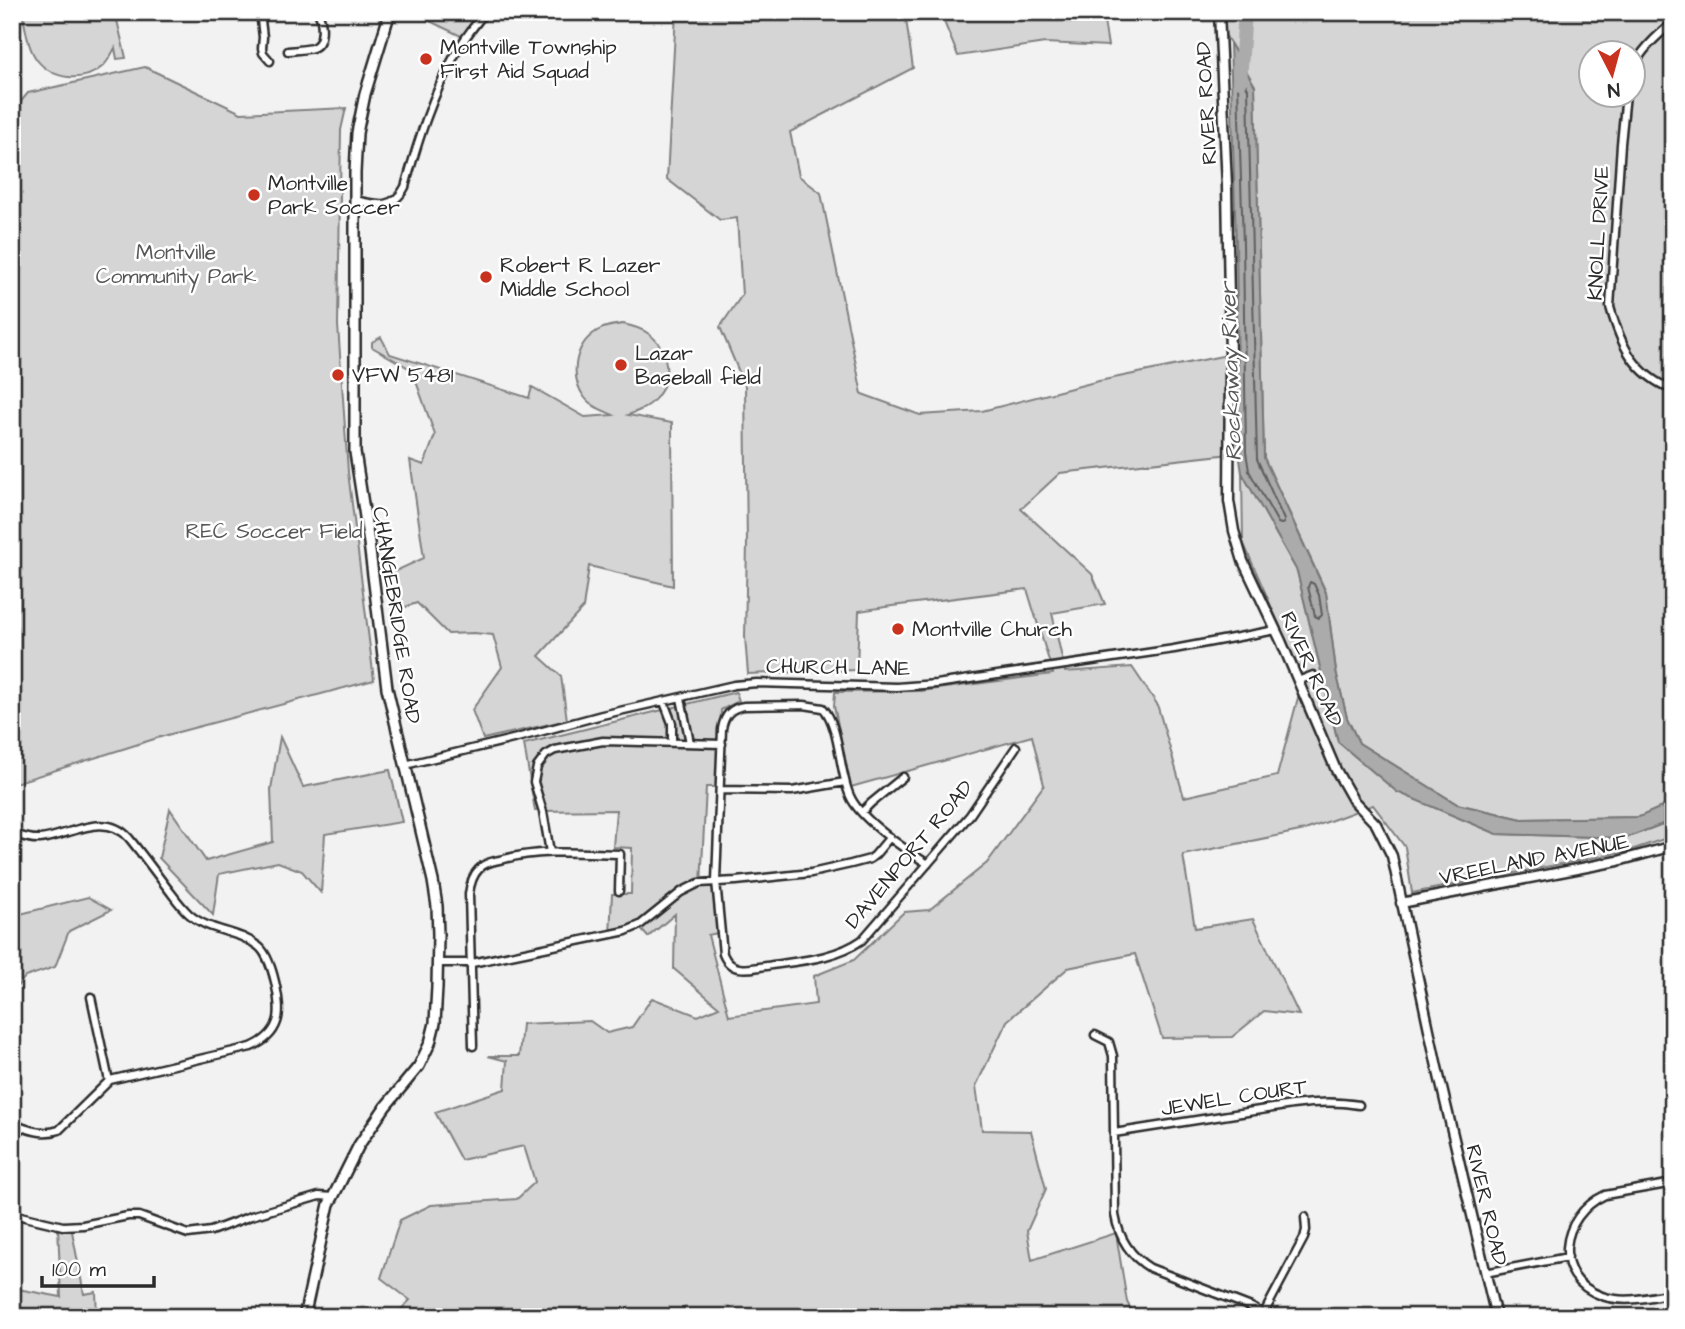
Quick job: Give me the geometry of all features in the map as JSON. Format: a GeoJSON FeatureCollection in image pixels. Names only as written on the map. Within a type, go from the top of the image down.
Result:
{"type":"FeatureCollection","features":[{"type":"Feature","properties":{"kind":"main road","name":"CHANGEBRIDGE ROAD"},"geometry":{"type":"LineString","coordinates":[[304,1317],[333,1197],[370,1128],[419,1066],[435,1023],[437,915],[433,881],[387,688],[355,452],[357,133],[365,94],[389,14]]}},
{"type":"Feature","properties":{"kind":"street"},"geometry":{"type":"LineString","coordinates":[[260,12],[263,53],[270,61]]}},
{"type":"Feature","properties":{"kind":"street"},"geometry":{"type":"LineString","coordinates":[[288,51],[318,45],[321,19],[318,12]]}},
{"type":"Feature","properties":{"kind":"street"},"geometry":{"type":"LineString","coordinates":[[378,12],[389,14]]}},
{"type":"Feature","properties":{"kind":"street"},"geometry":{"type":"LineString","coordinates":[[355,200],[382,204],[392,202],[400,196],[438,89],[456,52],[485,12]]}},
{"type":"Feature","properties":{"kind":"street","name":"RIVER ROAD"},"geometry":{"type":"LineString","coordinates":[[1219,12],[1227,186],[1229,501],[1237,546],[1342,783],[1353,800],[1370,816],[1392,856],[1437,1067],[1496,1317]]}},
{"type":"Feature","properties":{"kind":"street"},"geometry":{"type":"LineString","coordinates":[[1646,48],[1673,23]]}},
{"type":"Feature","properties":{"kind":"street","name":"KNOLL DRIVE"},"geometry":{"type":"LineString","coordinates":[[1625,108],[1610,307],[1616,329],[1632,360],[1658,384],[1673,390]]}},
{"type":"Feature","properties":{"kind":"street","name":"CHURCH LANE"},"geometry":{"type":"LineString","coordinates":[[405,765],[734,685],[757,683],[897,687],[936,684],[1174,649],[1276,630]]}},
{"type":"Feature","properties":{"kind":"street"},"geometry":{"type":"LineString","coordinates":[[1298,681],[1313,675]]}},
{"type":"Feature","properties":{"kind":"street"},"geometry":{"type":"LineString","coordinates":[[681,698],[690,743]]}},
{"type":"Feature","properties":{"kind":"street"},"geometry":{"type":"LineString","coordinates":[[664,702],[671,723],[672,742]]}},
{"type":"Feature","properties":{"kind":"street","name":"DAVENPORT ROAD"},"geometry":{"type":"LineString","coordinates":[[845,782],[831,721],[823,708],[804,705],[744,706],[737,707],[723,722],[716,881],[723,954],[733,966],[742,968],[813,959],[853,946],[869,932],[970,815],[1016,747]]}},
{"type":"Feature","properties":{"kind":"street"},"geometry":{"type":"LineString","coordinates":[[550,852],[534,782],[535,772],[542,758],[555,750],[603,741],[722,744]]}},
{"type":"Feature","properties":{"kind":"street"},"geometry":{"type":"LineString","coordinates":[[862,812],[903,777]]}},
{"type":"Feature","properties":{"kind":"street"},"geometry":{"type":"LineString","coordinates":[[720,790],[792,791],[845,782],[854,803],[862,812],[890,837],[928,864]]}},
{"type":"Feature","properties":{"kind":"street"},"geometry":{"type":"LineString","coordinates":[[12,833],[39,839],[93,826],[108,824],[118,827],[187,913],[204,925],[254,943],[265,953],[271,966],[279,1014],[274,1029],[251,1048],[121,1076],[109,1081],[59,1130],[39,1132],[12,1124]]}},
{"type":"Feature","properties":{"kind":"street"},"geometry":{"type":"LineString","coordinates":[[437,963],[472,963],[635,928],[681,892],[704,882],[811,873],[852,864],[870,859],[890,837]]}},
{"type":"Feature","properties":{"kind":"street","name":"VREELAND AVENUE"},"geometry":{"type":"LineString","coordinates":[[1401,903],[1618,861],[1673,846]]}},
{"type":"Feature","properties":{"kind":"street"},"geometry":{"type":"LineString","coordinates":[[473,1046],[469,894],[474,875],[481,867],[490,862],[524,854],[620,854],[619,891]]}},
{"type":"Feature","properties":{"kind":"street"},"geometry":{"type":"LineString","coordinates":[[91,998],[109,1081]]}},
{"type":"Feature","properties":{"kind":"street"},"geometry":{"type":"LineString","coordinates":[[1095,1035],[1109,1042],[1112,1049],[1116,1220],[1122,1240],[1138,1260],[1150,1268],[1251,1307],[1263,1315],[1304,1238],[1305,1217]]}},
{"type":"Feature","properties":{"kind":"street","name":"JEWEL COURT"},"geometry":{"type":"LineString","coordinates":[[1114,1133],[1311,1102],[1359,1105]]}},
{"type":"Feature","properties":{"kind":"street"},"geometry":{"type":"LineString","coordinates":[[1673,1183],[1595,1199],[1580,1213],[1572,1226],[1567,1245],[1570,1265],[1577,1279],[1602,1296],[1627,1301],[1673,1293]]}},
{"type":"Feature","properties":{"kind":"street"},"geometry":{"type":"LineString","coordinates":[[12,1214],[62,1226],[139,1216],[188,1234],[211,1231],[319,1196],[333,1197]]}},
{"type":"Feature","properties":{"kind":"street"},"geometry":{"type":"LineString","coordinates":[[1485,1273],[1568,1257]]}},
{"type":"Feature","properties":{"kind":"green space"},"geometry":{"type":"Polygon","coordinates":[[[22,12],[115,12],[126,58],[117,59],[115,48],[104,65],[86,75],[68,77],[51,72],[34,55],[22,12]]]}},
{"type":"Feature","properties":{"kind":"green space"},"geometry":{"type":"Polygon","coordinates":[[[411,12],[462,12],[474,24],[465,38],[411,12]]]}},
{"type":"Feature","properties":{"kind":"green space"},"geometry":{"type":"Polygon","coordinates":[[[676,12],[905,12],[913,68],[790,132],[799,176],[821,193],[862,394],[920,415],[982,411],[1099,381],[1237,353],[1239,453],[1060,473],[1021,509],[1092,574],[1105,604],[1052,613],[1065,672],[1132,667],[1157,704],[1184,797],[1277,776],[1303,679],[1243,542],[1242,473],[1297,571],[1338,742],[1397,792],[1497,834],[1626,838],[1673,820],[1673,836],[1628,851],[1412,893],[1405,847],[1373,805],[1305,830],[1183,855],[1195,928],[1253,919],[1299,1015],[1264,1011],[1232,1037],[1162,1038],[1135,954],[1068,968],[1007,1021],[976,1086],[982,1130],[1031,1131],[1046,1189],[1027,1231],[1032,1260],[1116,1233],[1127,1302],[1135,1317],[394,1317],[410,1300],[381,1278],[400,1220],[431,1205],[517,1199],[535,1182],[524,1146],[461,1160],[435,1112],[505,1089],[507,1061],[488,1056],[519,1056],[522,1024],[590,1021],[607,1033],[632,1027],[652,998],[698,1016],[719,1007],[674,969],[675,914],[648,937],[638,926],[610,936],[612,894],[631,894],[632,848],[613,847],[616,810],[535,811],[524,744],[736,692],[739,701],[721,710],[718,787],[706,787],[701,885],[717,885],[718,933],[708,935],[729,1016],[816,1004],[814,976],[854,960],[904,912],[929,910],[987,863],[1044,785],[1032,736],[851,787],[834,706],[835,692],[921,691],[1053,674],[1027,589],[859,611],[857,670],[748,674],[745,637],[745,386],[720,327],[742,295],[737,218],[720,220],[667,179],[676,12]]]}},
{"type":"Feature","properties":{"kind":"green space"},"geometry":{"type":"Polygon","coordinates":[[[940,12],[1179,12],[1104,21],[1108,46],[1045,43],[958,56],[940,12]]]}},
{"type":"Feature","properties":{"kind":"green space"},"geometry":{"type":"Polygon","coordinates":[[[1212,12],[1673,12],[1673,802],[1640,817],[1522,819],[1457,804],[1359,743],[1347,718],[1336,671],[1326,592],[1264,458],[1255,86],[1212,12]]]}},
{"type":"Feature","properties":{"kind":"green space","name":"Montville Community Park"},"geometry":{"type":"Polygon","coordinates":[[[145,67],[241,113],[346,108],[341,130],[338,325],[348,472],[374,680],[167,735],[12,784],[12,112],[28,93],[145,67]]]}},
{"type":"Feature","properties":{"kind":"green space"},"geometry":{"type":"Polygon","coordinates":[[[623,324],[643,330],[656,340],[666,364],[664,382],[656,398],[646,407],[628,415],[672,423],[673,586],[589,566],[583,608],[539,656],[561,676],[567,720],[483,739],[472,710],[502,667],[493,635],[448,634],[417,603],[394,611],[389,574],[424,558],[410,460],[424,465],[435,435],[412,370],[372,347],[372,342],[381,337],[390,354],[529,398],[532,387],[585,417],[613,415],[594,406],[585,398],[577,381],[576,362],[589,337],[603,328],[623,324]]]}},
{"type":"Feature","properties":{"kind":"green space"},"geometry":{"type":"Polygon","coordinates":[[[280,737],[303,787],[390,770],[402,822],[325,834],[321,893],[302,871],[278,862],[219,874],[213,915],[159,858],[170,809],[206,861],[273,842],[271,789],[280,737]]]}},
{"type":"Feature","properties":{"kind":"green space"},"geometry":{"type":"Polygon","coordinates":[[[88,897],[111,910],[69,931],[55,967],[25,977],[12,992],[12,916],[88,897]]]}},
{"type":"Feature","properties":{"kind":"green space"},"geometry":{"type":"Polygon","coordinates":[[[58,1226],[71,1226],[84,1294],[96,1292],[97,1317],[12,1317],[12,1288],[61,1297],[58,1226]]]}},
{"type":"Feature","properties":{"kind":"water","name":"Rockaway River"},"geometry":{"type":"Polygon","coordinates":[[[1230,43],[1255,86],[1264,458],[1326,593],[1336,671],[1347,718],[1359,743],[1457,804],[1522,819],[1639,817],[1673,802],[1673,820],[1626,838],[1497,834],[1397,792],[1338,742],[1297,571],[1242,473],[1239,453],[1230,43]]]}},
{"type":"Feature","properties":{"kind":"waterway","name":"Rockaway River"},"geometry":{"type":"LineString","coordinates":[[1240,81],[1245,12]]}},
{"type":"Feature","properties":{"kind":"place","name":"Montville Township First Aid Squad"},"geometry":{"type":"Point","coordinates":[426,59]}},
{"type":"Feature","properties":{"kind":"place","name":"Montville Park Soccer"},"geometry":{"type":"Point","coordinates":[254,195]}},
{"type":"Feature","properties":{"kind":"place","name":"Robert R Lazer Middle School"},"geometry":{"type":"Point","coordinates":[486,277]}},
{"type":"Feature","properties":{"kind":"place","name":"Lazar Baseball field"},"geometry":{"type":"Point","coordinates":[621,365]}},
{"type":"Feature","properties":{"kind":"place","name":"VFW 5481"},"geometry":{"type":"Point","coordinates":[338,375]}},
{"type":"Feature","properties":{"kind":"place","name":"Montville Church"},"geometry":{"type":"Point","coordinates":[898,629]}},
{"type":"Feature","properties":{"kind":"park label","name":"REC Soccer Field"},"geometry":{"type":"Point","coordinates":[274,531]}}]}
